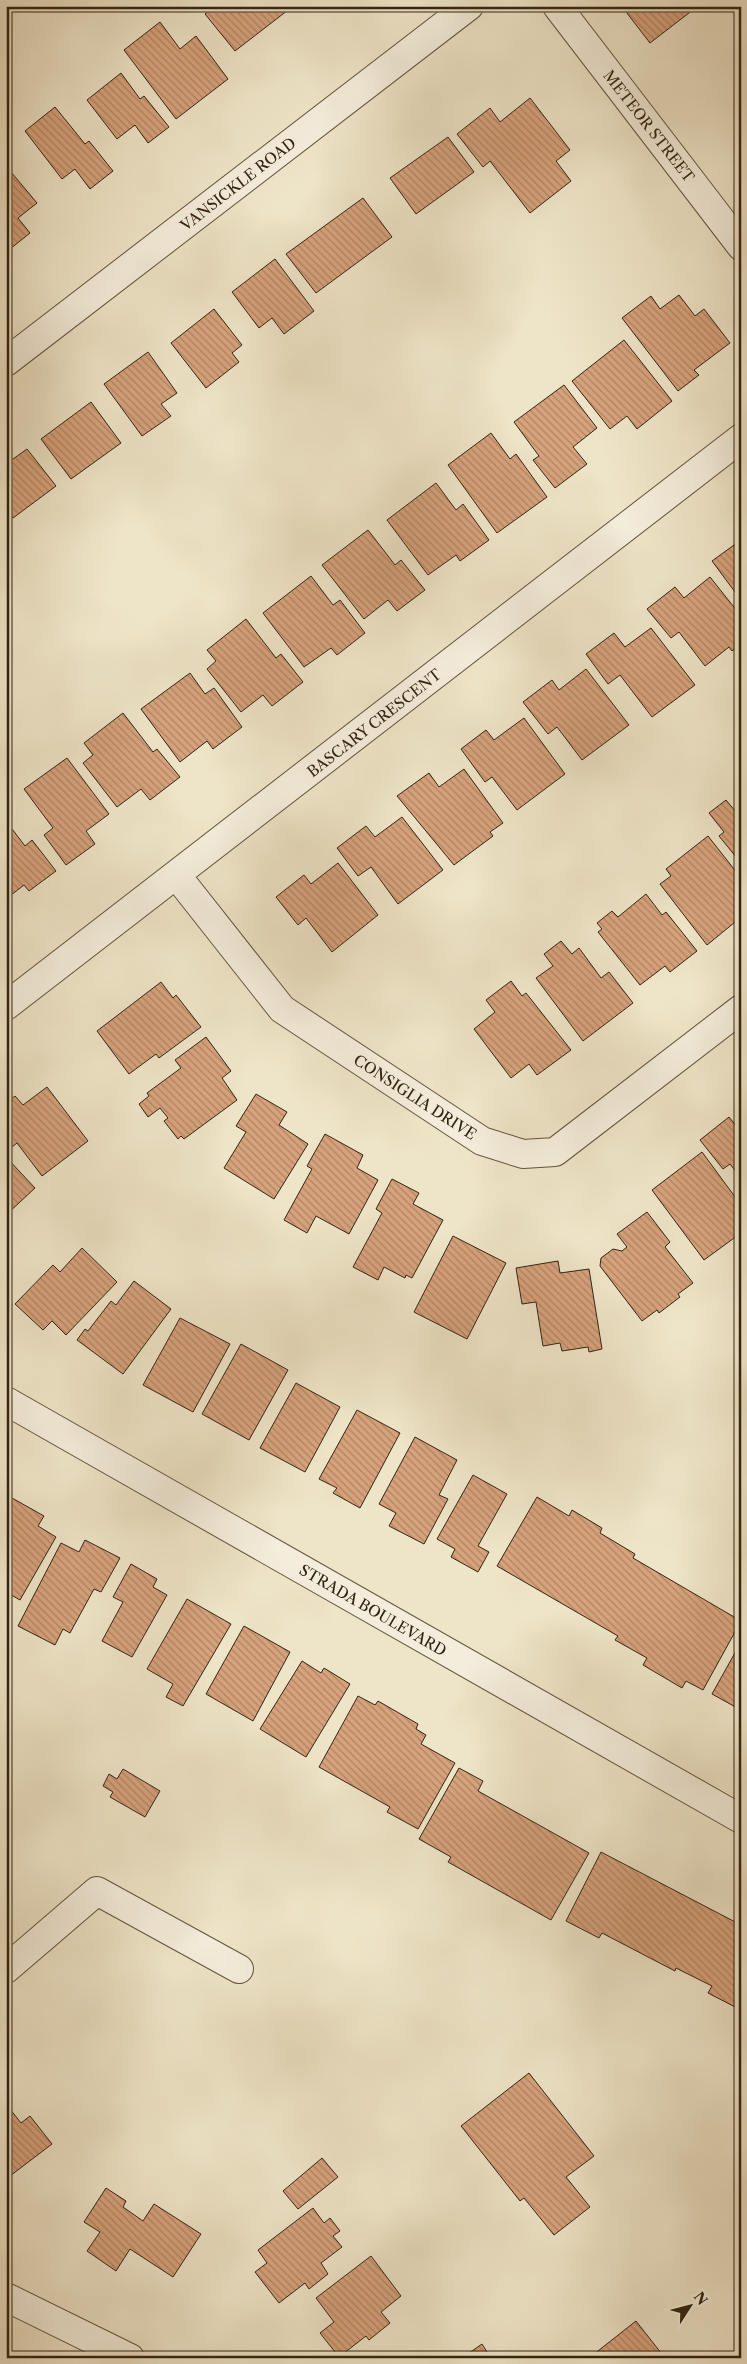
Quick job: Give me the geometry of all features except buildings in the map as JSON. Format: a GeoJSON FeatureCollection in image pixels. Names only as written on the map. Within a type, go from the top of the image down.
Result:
{"type":"FeatureCollection","features":[{"type":"Feature","properties":{"kind":"street","name":"VANSICKLE ROAD"},"geometry":{"type":"LineString","coordinates":[[6,362],[469,6]]}},
{"type":"Feature","properties":{"kind":"street","name":"METEOR STREET"},"geometry":{"type":"LineString","coordinates":[[557,6],[741,246]]}},
{"type":"Feature","properties":{"kind":"street","name":"BASCARY CRESCENT"},"geometry":{"type":"LineString","coordinates":[[6,1006],[177,876],[741,438]]}},
{"type":"Feature","properties":{"kind":"street","name":"CONSIGLIA DRIVE"},"geometry":{"type":"LineString","coordinates":[[177,876],[282,1009],[482,1141],[523,1154],[555,1152],[741,1009]]}},
{"type":"Feature","properties":{"kind":"street","name":"STRADA BOULEVARD"},"geometry":{"type":"LineString","coordinates":[[6,1401],[741,1819]]}},
{"type":"Feature","properties":{"kind":"street"},"geometry":{"type":"LineString","coordinates":[[6,1969],[97,1891],[239,1969]]}},
{"type":"Feature","properties":{"kind":"street"},"geometry":{"type":"LineString","coordinates":[[6,2297],[123,2356]]}}]}
